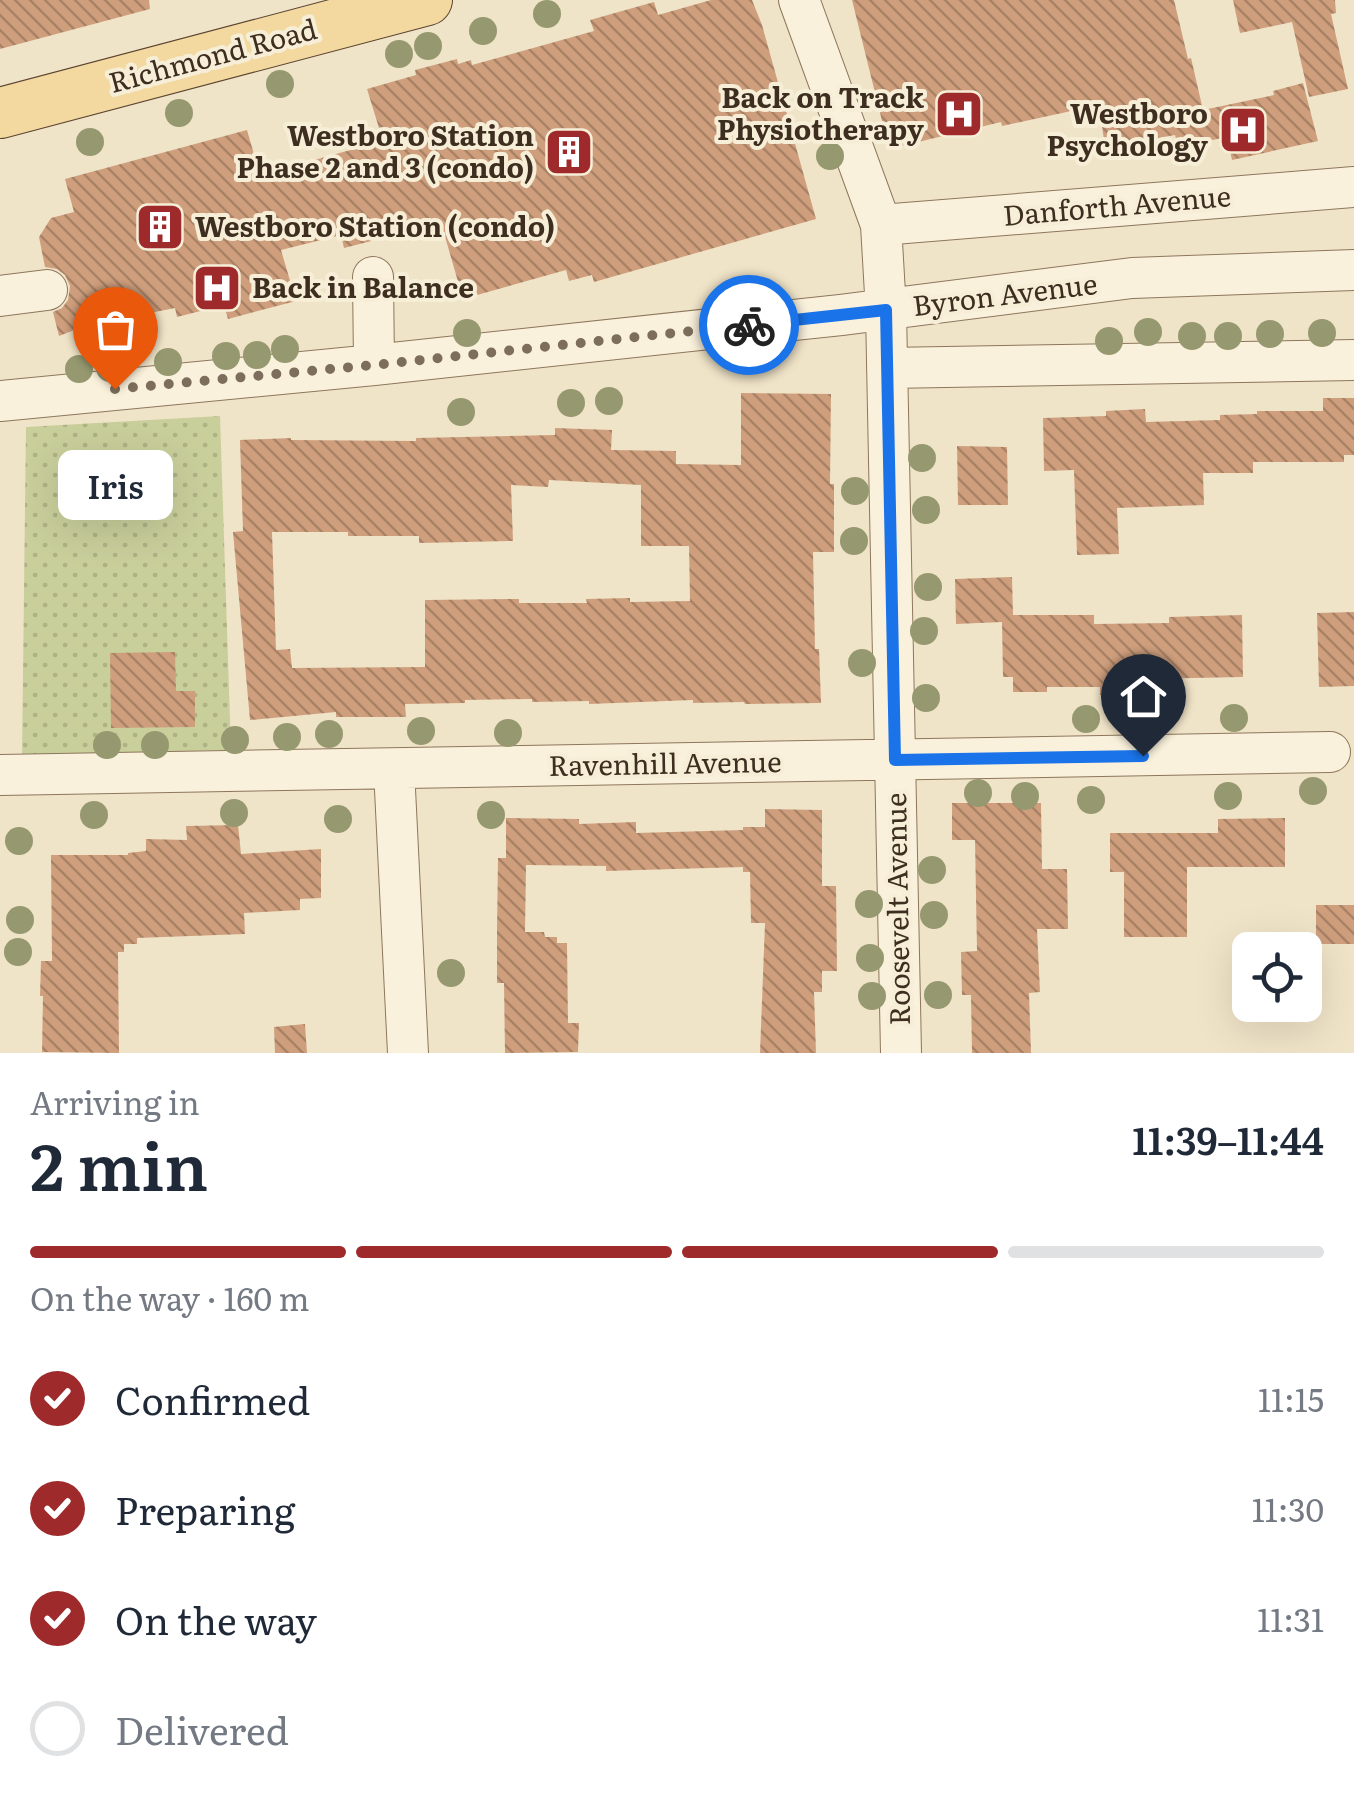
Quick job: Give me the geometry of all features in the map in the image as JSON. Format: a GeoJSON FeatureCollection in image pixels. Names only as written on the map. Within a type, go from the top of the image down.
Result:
{"type":"FeatureCollection","features":[{"type":"Feature","properties":{"kind":"main road","name":"Richmond Road"},"geometry":{"type":"LineString","coordinates":[[0,113],[298,16],[427,0]]}},
{"type":"Feature","properties":{"kind":"street","name":"Roosevelt Avenue"},"geometry":{"type":"LineString","coordinates":[[800,0],[880,224],[886,310],[901,1053]]}},
{"type":"Feature","properties":{"kind":"street","name":"Danforth Avenue"},"geometry":{"type":"LineString","coordinates":[[880,224],[1354,187]]}},
{"type":"Feature","properties":{"kind":"street","name":"Byron Avenue"},"geometry":{"type":"LineString","coordinates":[[0,401],[886,310],[1132,278],[1354,270]]}},
{"type":"Feature","properties":{"kind":"street"},"geometry":{"type":"LineString","coordinates":[[374,278],[374,365]]}},
{"type":"Feature","properties":{"kind":"street"},"geometry":{"type":"LineString","coordinates":[[0,296],[47,290]]}},
{"type":"Feature","properties":{"kind":"street"},"geometry":{"type":"LineString","coordinates":[[887,368],[1354,360]]}},
{"type":"Feature","properties":{"kind":"street","name":"Ravenhill Avenue"},"geometry":{"type":"LineString","coordinates":[[0,775],[1330,752]]}},
{"type":"Feature","properties":{"kind":"street"},"geometry":{"type":"LineString","coordinates":[[394,769],[408,1053]]}},
{"type":"Feature","properties":{"kind":"green space"},"geometry":{"type":"Polygon","coordinates":[[[220,416],[231,750],[22,755],[26,427],[220,416]]]}},
{"type":"Feature","properties":{"kind":"building"},"geometry":{"type":"Polygon","coordinates":[[[0,0],[149,0],[150,9],[0,49],[0,0]]]}},
{"type":"Feature","properties":{"kind":"building","name":"Westboro Station Phase 2 and 3 (condo)"},"geometry":{"type":"Polygon","coordinates":[[[711,0],[752,0],[816,219],[594,282],[592,275],[569,281],[566,270],[463,299],[438,224],[344,248],[341,235],[281,250],[296,301],[228,319],[224,305],[177,317],[175,308],[130,317],[128,309],[59,336],[53,312],[68,300],[70,286],[65,275],[45,267],[39,237],[51,218],[74,212],[65,179],[247,130],[260,175],[383,141],[367,89],[457,59],[458,64],[471,60],[472,65],[594,31],[590,20],[654,2],[658,15],[711,0]]]}},
{"type":"Feature","properties":{"kind":"building"},"geometry":{"type":"Polygon","coordinates":[[[852,0],[1174,0],[1203,110],[1274,95],[1273,91],[1303,83],[1318,141],[1232,160],[1227,137],[1178,147],[1175,135],[1105,147],[1099,105],[1002,126],[1001,122],[889,149],[852,0]]]}},
{"type":"Feature","properties":{"kind":"building"},"geometry":{"type":"Polygon","coordinates":[[[1233,0],[1335,0],[1336,13],[1331,14],[1348,89],[1309,97],[1292,22],[1240,33],[1233,0]]]}},
{"type":"Feature","properties":{"kind":"building"},"geometry":{"type":"Polygon","coordinates":[[[741,393],[831,394],[834,552],[813,552],[815,649],[819,649],[821,703],[465,700],[405,704],[406,717],[336,717],[336,712],[250,720],[233,532],[243,531],[240,440],[416,441],[555,435],[555,428],[612,430],[611,450],[676,451],[676,464],[741,465],[741,393]],[[549,480],[548,487],[511,485],[513,541],[419,543],[419,536],[272,532],[276,650],[290,649],[292,668],[425,667],[425,600],[690,601],[689,546],[641,546],[641,485],[549,480]]]}},
{"type":"Feature","properties":{"kind":"building"},"geometry":{"type":"Polygon","coordinates":[[[1323,398],[1354,398],[1354,455],[1344,455],[1344,462],[1253,462],[1253,473],[1203,473],[1204,505],[1117,508],[1119,554],[1077,555],[1074,470],[1044,471],[1043,418],[1106,416],[1106,411],[1145,409],[1146,422],[1220,420],[1220,415],[1257,411],[1323,411],[1323,398]]]}},
{"type":"Feature","properties":{"kind":"building"},"geometry":{"type":"Polygon","coordinates":[[[957,446],[1007,447],[1008,505],[958,505],[957,446]]]}},
{"type":"Feature","properties":{"kind":"building"},"geometry":{"type":"Polygon","coordinates":[[[1012,577],[1013,615],[1094,615],[1094,624],[1169,623],[1169,617],[1242,615],[1243,677],[1141,679],[1141,694],[1100,695],[1100,687],[1047,687],[1047,692],[1013,692],[1013,677],[1003,677],[1002,622],[956,624],[955,579],[1012,577]]]}},
{"type":"Feature","properties":{"kind":"building"},"geometry":{"type":"Polygon","coordinates":[[[1354,612],[1354,686],[1319,687],[1317,613],[1354,612]]]}},
{"type":"Feature","properties":{"kind":"building"},"geometry":{"type":"Polygon","coordinates":[[[175,652],[176,691],[195,691],[195,727],[111,728],[110,653],[175,652]]]}},
{"type":"Feature","properties":{"kind":"building"},"geometry":{"type":"Polygon","coordinates":[[[952,803],[1041,803],[1042,869],[1067,869],[1068,929],[1037,929],[1040,992],[1029,993],[1031,1053],[972,1053],[971,995],[962,995],[961,952],[977,951],[975,840],[952,840],[952,803]]]}},
{"type":"Feature","properties":{"kind":"building"},"geometry":{"type":"Polygon","coordinates":[[[765,809],[822,810],[822,886],[836,886],[837,971],[822,971],[822,992],[814,992],[816,1053],[760,1053],[765,923],[751,923],[750,872],[743,872],[743,867],[606,871],[606,866],[526,865],[525,932],[544,932],[545,937],[557,937],[557,943],[567,943],[568,1023],[579,1023],[578,1052],[505,1053],[504,983],[497,983],[497,930],[498,858],[506,858],[506,818],[579,819],[579,824],[636,822],[636,833],[743,830],[765,827],[765,809]]]}},
{"type":"Feature","properties":{"kind":"building"},"geometry":{"type":"Polygon","coordinates":[[[1285,818],[1285,867],[1187,867],[1187,937],[1124,937],[1124,872],[1110,872],[1110,833],[1218,833],[1218,819],[1285,818]]]}},
{"type":"Feature","properties":{"kind":"building"},"geometry":{"type":"Polygon","coordinates":[[[238,825],[241,854],[321,849],[321,898],[300,899],[300,910],[244,913],[245,934],[137,938],[137,944],[124,944],[124,952],[118,952],[119,1053],[42,1052],[41,961],[52,961],[51,855],[128,855],[146,851],[146,839],[187,840],[186,826],[238,825]]]}},
{"type":"Feature","properties":{"kind":"building"},"geometry":{"type":"Polygon","coordinates":[[[1316,905],[1354,905],[1354,944],[1322,944],[1322,932],[1316,932],[1316,905]]]}},
{"type":"Feature","properties":{"kind":"building"},"geometry":{"type":"Polygon","coordinates":[[[305,1024],[307,1053],[275,1053],[274,1027],[305,1024]]]}},
{"type":"Feature","properties":{"kind":"way so far"},"geometry":{"type":"LineString","coordinates":[[115,389],[749,325]]}},
{"type":"Feature","properties":{"kind":"place","name":"Back on Track Physiotherapy"},"geometry":{"type":"Point","coordinates":[959,114]}},
{"type":"Feature","properties":{"kind":"place","name":"Westboro Psychology"},"geometry":{"type":"Point","coordinates":[1243,130]}},
{"type":"Feature","properties":{"kind":"place","name":"Westboro Station Phase 2 and 3 (condo)"},"geometry":{"type":"Point","coordinates":[569,152]}},
{"type":"Feature","properties":{"kind":"place","name":"Westboro Station (condo)"},"geometry":{"type":"Point","coordinates":[160,227]}},
{"type":"Feature","properties":{"kind":"place","name":"Back in Balance"},"geometry":{"type":"Point","coordinates":[217,288]}},
{"type":"Feature","properties":{"kind":"place","name":"Iris"},"geometry":{"type":"Point","coordinates":[115,389]}},
{"type":"Feature","properties":{"kind":"route"},"geometry":{"type":"LineString","coordinates":[[749,325],[886,310],[895,760],[1143,756]]}}]}
